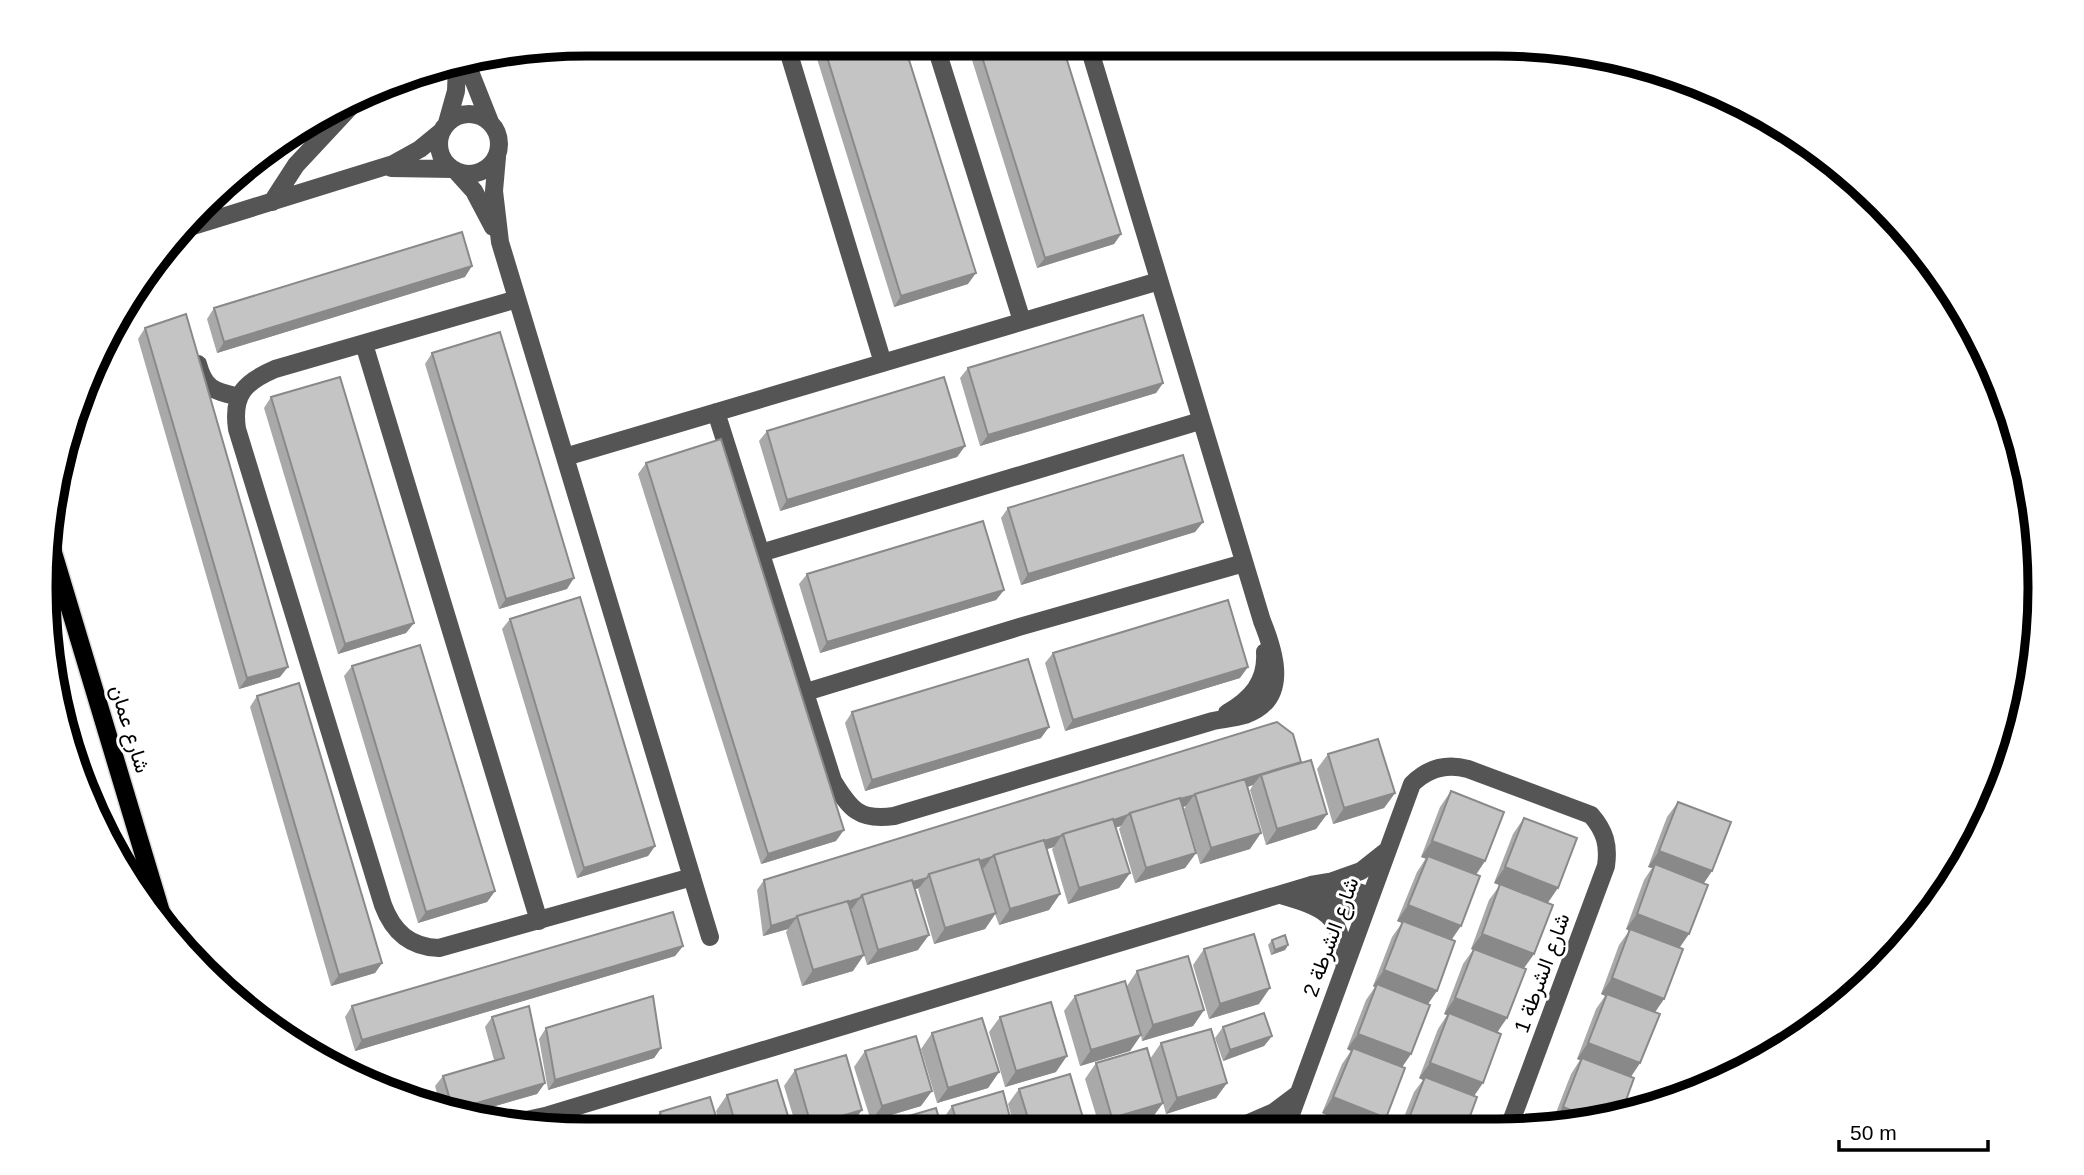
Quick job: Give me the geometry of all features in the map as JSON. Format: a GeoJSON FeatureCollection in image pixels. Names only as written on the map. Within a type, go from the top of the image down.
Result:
{"type":"FeatureCollection","features":[{"type":"Feature","properties":{"kind":"main road","name":"شارع عمان"},"geometry":{"type":"LineString","coordinates":[[57,565],[157,898]]}},
{"type":"Feature","properties":{"kind":"street"},"geometry":{"type":"LineString","coordinates":[[790,56],[883,363]]}},
{"type":"Feature","properties":{"kind":"street"},"geometry":{"type":"LineString","coordinates":[[939,56],[1022,321]]}},
{"type":"Feature","properties":{"kind":"street"},"geometry":{"type":"LineString","coordinates":[[716,412],[833,781],[858,814],[874,817],[894,816],[1213,721],[1242,704],[1258,686],[1265,664],[1262,621],[1092,56]]}},
{"type":"Feature","properties":{"kind":"street"},"geometry":{"type":"LineString","coordinates":[[469,69],[499,138],[494,191],[500,242],[710,937]]}},
{"type":"Feature","properties":{"kind":"street"},"geometry":{"type":"LineString","coordinates":[[457,72],[456,91],[440,149],[443,158],[474,191],[500,242]]}},
{"type":"Feature","properties":{"kind":"street"},"geometry":{"type":"LineString","coordinates":[[201,224],[377,169],[407,157],[464,114],[473,114],[490,122]]}},
{"type":"Feature","properties":{"kind":"street"},"geometry":{"type":"LineString","coordinates":[[272,202],[296,165],[341,117]]}},
{"type":"Feature","properties":{"kind":"street"},"geometry":{"type":"LineString","coordinates":[[377,169],[455,170],[475,174],[484,170],[497,157]]}},
{"type":"Feature","properties":{"kind":"street"},"geometry":{"type":"LineString","coordinates":[[565,457],[1159,281]]}},
{"type":"Feature","properties":{"kind":"street"},"geometry":{"type":"LineString","coordinates":[[517,299],[254,378],[239,397],[236,408],[237,429],[387,915],[405,939],[439,948],[692,877]]}},
{"type":"Feature","properties":{"kind":"street"},"geometry":{"type":"LineString","coordinates":[[364,344],[539,921]]}},
{"type":"Feature","properties":{"kind":"street"},"geometry":{"type":"LineString","coordinates":[[194,348],[205,383],[218,392],[239,397]]}},
{"type":"Feature","properties":{"kind":"street"},"geometry":{"type":"LineString","coordinates":[[761,553],[1200,422]]}},
{"type":"Feature","properties":{"kind":"street"},"geometry":{"type":"LineString","coordinates":[[806,692],[1019,627],[1244,563]]}},
{"type":"Feature","properties":{"kind":"street","name":"شارع الشرطة 2"},"geometry":{"type":"LineString","coordinates":[[1289,1119],[1412,784],[1431,770],[1460,767],[1591,815],[1604,834]]}},
{"type":"Feature","properties":{"kind":"street","name":"شارع الشرطة 1"},"geometry":{"type":"LineString","coordinates":[[1512,1119],[1606,866],[1608,855],[1604,834]]}},
{"type":"Feature","properties":{"kind":"street"},"geometry":{"type":"LineString","coordinates":[[542,1117],[1311,885],[1329,882],[1361,871],[1387,850]]}},
{"type":"Feature","properties":{"kind":"street"},"geometry":{"type":"LineString","coordinates":[[1329,882],[1370,896]]}},
{"type":"Feature","properties":{"kind":"street"},"geometry":{"type":"LineString","coordinates":[[1300,890],[1364,913]]}},
{"type":"Feature","properties":{"kind":"street"},"geometry":{"type":"LineString","coordinates":[[1281,895],[1313,905],[1332,918],[1343,944],[1343,971]]}},
{"type":"Feature","properties":{"kind":"street"},"geometry":{"type":"LineString","coordinates":[[1258,1119],[1274,1112],[1298,1094]]}},
{"type":"Feature","properties":{"kind":"building"},"geometry":{"type":"Polygon","coordinates":[[[827,56],[908,56],[976,273],[901,296],[827,56]]]}},
{"type":"Feature","properties":{"kind":"building"},"geometry":{"type":"Polygon","coordinates":[[[982,56],[1066,56],[1121,234],[1045,258],[982,56]]]}},
{"type":"Feature","properties":{"kind":"building"},"geometry":{"type":"Polygon","coordinates":[[[462,232],[472,266],[224,342],[214,308],[462,232]]]}},
{"type":"Feature","properties":{"kind":"building"},"geometry":{"type":"Polygon","coordinates":[[[186,314],[288,667],[247,678],[145,328],[186,314]]]}},
{"type":"Feature","properties":{"kind":"building"},"geometry":{"type":"Polygon","coordinates":[[[1143,315],[1163,383],[988,435],[968,368],[1143,315]]]}},
{"type":"Feature","properties":{"kind":"building"},"geometry":{"type":"Polygon","coordinates":[[[500,332],[574,578],[506,599],[432,353],[500,332]]]}},
{"type":"Feature","properties":{"kind":"building"},"geometry":{"type":"Polygon","coordinates":[[[340,377],[414,623],[345,644],[271,397],[340,377]]]}},
{"type":"Feature","properties":{"kind":"building"},"geometry":{"type":"Polygon","coordinates":[[[944,377],[965,446],[787,500],[767,431],[944,377]]]}},
{"type":"Feature","properties":{"kind":"building"},"geometry":{"type":"Polygon","coordinates":[[[721,439],[844,830],[768,854],[646,463],[721,439]]]}},
{"type":"Feature","properties":{"kind":"building"},"geometry":{"type":"Polygon","coordinates":[[[1183,455],[1203,522],[1028,574],[1008,508],[1183,455]]]}},
{"type":"Feature","properties":{"kind":"building"},"geometry":{"type":"Polygon","coordinates":[[[983,521],[1004,590],[827,642],[807,574],[983,521]]]}},
{"type":"Feature","properties":{"kind":"building"},"geometry":{"type":"Polygon","coordinates":[[[580,597],[655,846],[584,868],[510,619],[580,597]]]}},
{"type":"Feature","properties":{"kind":"building"},"geometry":{"type":"Polygon","coordinates":[[[1228,600],[1248,667],[1073,720],[1053,653],[1228,600]]]}},
{"type":"Feature","properties":{"kind":"building"},"geometry":{"type":"Polygon","coordinates":[[[420,645],[495,891],[426,912],[352,666],[420,645]]]}},
{"type":"Feature","properties":{"kind":"building"},"geometry":{"type":"Polygon","coordinates":[[[1028,659],[1049,727],[872,780],[852,712],[1028,659]]]}},
{"type":"Feature","properties":{"kind":"building"},"geometry":{"type":"Polygon","coordinates":[[[299,683],[382,963],[339,975],[257,696],[299,683]]]}},
{"type":"Feature","properties":{"kind":"building"},"geometry":{"type":"Polygon","coordinates":[[[1277,722],[1293,734],[1301,762],[980,861],[979,859],[929,874],[927,878],[862,895],[860,898],[771,926],[764,880],[1277,722]]]}},
{"type":"Feature","properties":{"kind":"building"},"geometry":{"type":"Polygon","coordinates":[[[1378,739],[1395,793],[1344,808],[1328,754],[1378,739]]]}},
{"type":"Feature","properties":{"kind":"building"},"geometry":{"type":"Polygon","coordinates":[[[1311,760],[1327,814],[1277,829],[1261,775],[1311,760]]]}},
{"type":"Feature","properties":{"kind":"building"},"geometry":{"type":"Polygon","coordinates":[[[1245,779],[1261,833],[1211,848],[1195,794],[1245,779]]]}},
{"type":"Feature","properties":{"kind":"building"},"geometry":{"type":"Polygon","coordinates":[[[1451,791],[1504,812],[1485,861],[1432,841],[1451,791]]]}},
{"type":"Feature","properties":{"kind":"building"},"geometry":{"type":"Polygon","coordinates":[[[1180,798],[1196,853],[1146,868],[1130,813],[1180,798]]]}},
{"type":"Feature","properties":{"kind":"building"},"geometry":{"type":"Polygon","coordinates":[[[1678,802],[1731,822],[1712,871],[1659,851],[1678,802]]]}},
{"type":"Feature","properties":{"kind":"building"},"geometry":{"type":"Polygon","coordinates":[[[1524,818],[1577,838],[1558,888],[1505,867],[1524,818]]]}},
{"type":"Feature","properties":{"kind":"building"},"geometry":{"type":"Polygon","coordinates":[[[1113,819],[1130,873],[1079,888],[1063,834],[1113,819]]]}},
{"type":"Feature","properties":{"kind":"building"},"geometry":{"type":"Polygon","coordinates":[[[1044,840],[1060,894],[1010,909],[994,855],[1044,840]]]}},
{"type":"Feature","properties":{"kind":"building"},"geometry":{"type":"Polygon","coordinates":[[[1428,856],[1480,876],[1461,926],[1408,905],[1428,856]]]}},
{"type":"Feature","properties":{"kind":"building"},"geometry":{"type":"Polygon","coordinates":[[[979,859],[996,913],[945,928],[929,874],[979,859]]]}},
{"type":"Feature","properties":{"kind":"building"},"geometry":{"type":"Polygon","coordinates":[[[1655,864],[1708,885],[1689,934],[1637,914],[1655,864]]]}},
{"type":"Feature","properties":{"kind":"building"},"geometry":{"type":"Polygon","coordinates":[[[912,880],[929,935],[878,950],[862,895],[912,880]]]}},
{"type":"Feature","properties":{"kind":"building"},"geometry":{"type":"Polygon","coordinates":[[[1500,884],[1553,905],[1534,954],[1482,934],[1500,884]]]}},
{"type":"Feature","properties":{"kind":"building"},"geometry":{"type":"Polygon","coordinates":[[[848,901],[864,955],[813,970],[797,916],[848,901]]]}},
{"type":"Feature","properties":{"kind":"building"},"geometry":{"type":"Polygon","coordinates":[[[673,912],[683,946],[362,1040],[352,1006],[673,912]]]}},
{"type":"Feature","properties":{"kind":"building"},"geometry":{"type":"Polygon","coordinates":[[[1403,921],[1455,941],[1437,991],[1384,970],[1403,921]]]}},
{"type":"Feature","properties":{"kind":"building"},"geometry":{"type":"Polygon","coordinates":[[[1630,929],[1683,949],[1664,999],[1612,978],[1630,929]]]}},
{"type":"Feature","properties":{"kind":"building"},"geometry":{"type":"Polygon","coordinates":[[[1254,934],[1270,988],[1220,1004],[1204,949],[1254,934]]]}},
{"type":"Feature","properties":{"kind":"building"},"geometry":{"type":"Polygon","coordinates":[[[1285,935],[1288,945],[1275,950],[1272,940],[1285,935]]]}},
{"type":"Feature","properties":{"kind":"building"},"geometry":{"type":"Polygon","coordinates":[[[1474,949],[1526,969],[1507,1018],[1455,998],[1474,949]]]}},
{"type":"Feature","properties":{"kind":"building"},"geometry":{"type":"Polygon","coordinates":[[[1188,956],[1204,1010],[1153,1025],[1137,971],[1188,956]]]}},
{"type":"Feature","properties":{"kind":"building"},"geometry":{"type":"Polygon","coordinates":[[[1125,981],[1141,1035],[1091,1050],[1075,996],[1125,981]]]}},
{"type":"Feature","properties":{"kind":"building"},"geometry":{"type":"Polygon","coordinates":[[[1377,984],[1430,1005],[1411,1054],[1358,1034],[1377,984]]]}},
{"type":"Feature","properties":{"kind":"building"},"geometry":{"type":"Polygon","coordinates":[[[1607,994],[1660,1014],[1640,1063],[1588,1043],[1607,994]]]}},
{"type":"Feature","properties":{"kind":"building"},"geometry":{"type":"Polygon","coordinates":[[[653,996],[661,1048],[555,1080],[546,1028],[653,996]]]}},
{"type":"Feature","properties":{"kind":"building"},"geometry":{"type":"Polygon","coordinates":[[[1051,1002],[1067,1056],[1016,1071],[1000,1017],[1051,1002]]]}},
{"type":"Feature","properties":{"kind":"building"},"geometry":{"type":"Polygon","coordinates":[[[529,1006],[545,1083],[469,1105],[450,1101],[443,1076],[504,1058],[492,1017],[529,1006]]]}},
{"type":"Feature","properties":{"kind":"building"},"geometry":{"type":"Polygon","coordinates":[[[1264,1013],[1272,1036],[1230,1050],[1223,1027],[1264,1013]]]}},
{"type":"Feature","properties":{"kind":"building"},"geometry":{"type":"Polygon","coordinates":[[[1449,1013],[1501,1034],[1483,1083],[1430,1063],[1449,1013]]]}},
{"type":"Feature","properties":{"kind":"building"},"geometry":{"type":"Polygon","coordinates":[[[982,1018],[999,1072],[948,1088],[932,1033],[982,1018]]]}},
{"type":"Feature","properties":{"kind":"building"},"geometry":{"type":"Polygon","coordinates":[[[1211,1029],[1227,1083],[1177,1098],[1161,1043],[1211,1029]]]}},
{"type":"Feature","properties":{"kind":"building"},"geometry":{"type":"Polygon","coordinates":[[[916,1036],[932,1091],[882,1106],[865,1051],[916,1036]]]}},
{"type":"Feature","properties":{"kind":"building"},"geometry":{"type":"Polygon","coordinates":[[[1147,1048],[1163,1103],[1112,1118],[1096,1063],[1147,1048]]]}},
{"type":"Feature","properties":{"kind":"building"},"geometry":{"type":"Polygon","coordinates":[[[1353,1048],[1405,1068],[1386,1118],[1333,1097],[1353,1048]]]}},
{"type":"Feature","properties":{"kind":"building"},"geometry":{"type":"Polygon","coordinates":[[[846,1055],[862,1110],[831,1119],[809,1119],[795,1070],[846,1055]]]}},
{"type":"Feature","properties":{"kind":"building"},"geometry":{"type":"Polygon","coordinates":[[[1582,1058],[1634,1078],[1625,1103],[1576,1112],[1563,1107],[1582,1058]]]}},
{"type":"Feature","properties":{"kind":"building"},"geometry":{"type":"Polygon","coordinates":[[[1070,1074],[1083,1119],[1028,1119],[1019,1089],[1070,1074]]]}},
{"type":"Feature","properties":{"kind":"building"},"geometry":{"type":"Polygon","coordinates":[[[1425,1077],[1477,1097],[1469,1119],[1409,1119],[1425,1077]]]}},
{"type":"Feature","properties":{"kind":"building"},"geometry":{"type":"Polygon","coordinates":[[[777,1080],[789,1119],[734,1119],[727,1095],[777,1080]]]}},
{"type":"Feature","properties":{"kind":"building"},"geometry":{"type":"Polygon","coordinates":[[[1003,1091],[1010,1119],[956,1119],[952,1106],[1003,1091]]]}},
{"type":"Feature","properties":{"kind":"building"},"geometry":{"type":"Polygon","coordinates":[[[710,1097],[717,1119],[662,1119],[660,1112],[710,1097]]]}},
{"type":"Feature","properties":{"kind":"building"},"geometry":{"type":"Polygon","coordinates":[[[936,1108],[939,1119],[899,1119],[936,1108]]]}},
{"type":"Feature","properties":{"kind":"building"},"geometry":{"type":"Polygon","coordinates":[[[1328,1114],[1341,1119],[1326,1119],[1328,1114]]]}}]}
